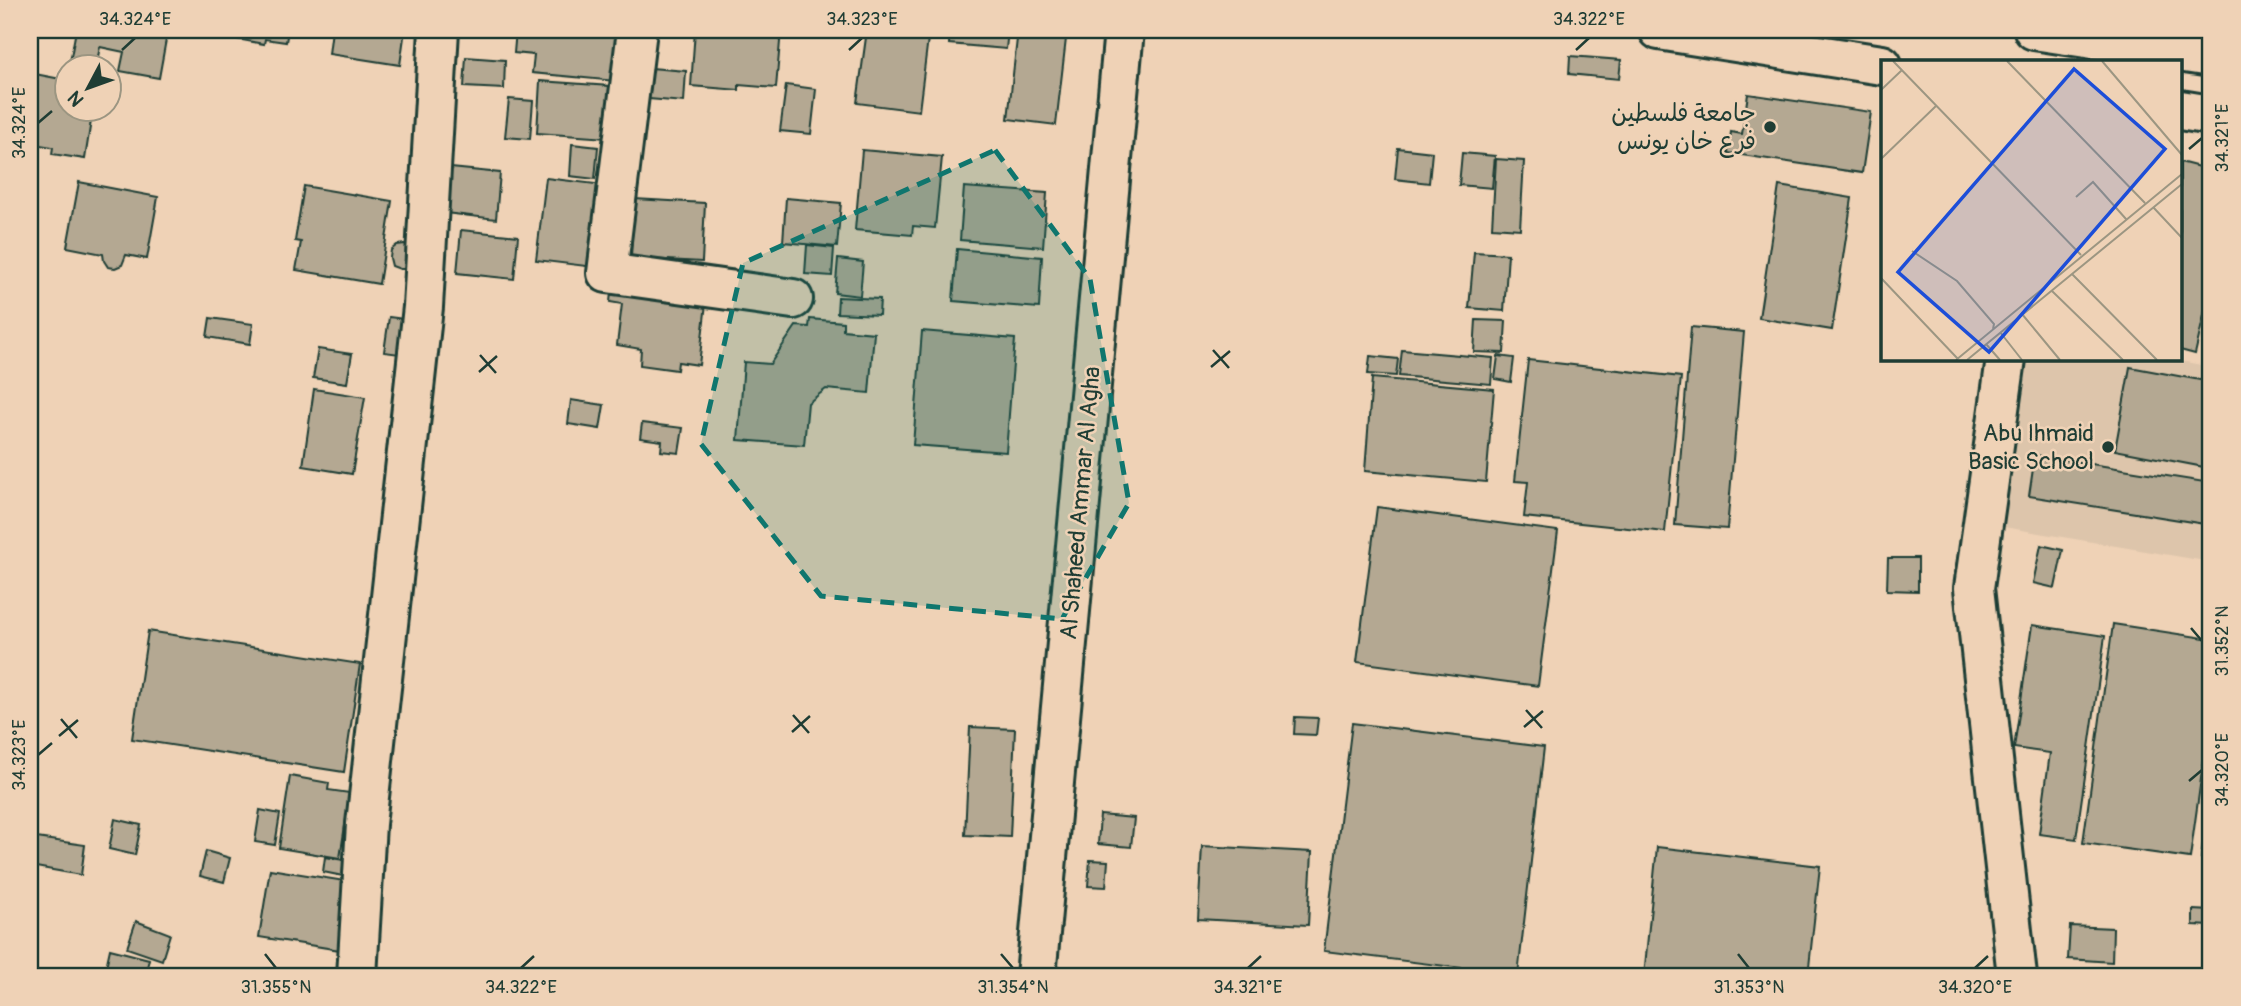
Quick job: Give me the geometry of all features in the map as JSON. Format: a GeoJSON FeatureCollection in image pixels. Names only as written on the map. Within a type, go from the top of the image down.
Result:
{"type":"FeatureCollection","features":[{"type":"Feature","properties":{"kind":"main road"},"geometry":{"type":"LineString","coordinates":[[357,976],[366,824],[423,307],[439,30]]}},
{"type":"Feature","properties":{"kind":"main road"},"geometry":{"type":"LineString","coordinates":[[637,30],[607,273],[793,299]]}},
{"type":"Feature","properties":{"kind":"main road","name":"Al Shaheed Ammar Al Agha"},"geometry":{"type":"LineString","coordinates":[[1036,976],[1124,30]]}},
{"type":"Feature","properties":{"kind":"main road"},"geometry":{"type":"LineString","coordinates":[[1659,30],[1766,38],[1881,65]]}},
{"type":"Feature","properties":{"kind":"main road"},"geometry":{"type":"LineString","coordinates":[[2051,31],[2210,48]]}},
{"type":"Feature","properties":{"kind":"main road"},"geometry":{"type":"LineString","coordinates":[[2182,110],[2211,115]]}},
{"type":"Feature","properties":{"kind":"main road"},"geometry":{"type":"LineString","coordinates":[[2006,360],[1974,588],[2017,976]]}},
{"type":"Feature","properties":{"kind":"highlighted area"},"geometry":{"type":"Polygon","coordinates":[[[995,150],[1090,279],[1129,503],[1062,619],[821,596],[701,444],[743,263],[995,150]]]}},
{"type":"Feature","properties":{"kind":"shaded area","name":"Abu Ihmaid Basic School"},"geometry":{"type":"Polygon","coordinates":[[[2014,360],[2176,360],[2211,367],[2211,562],[1998,526],[2014,360]]]}},
{"type":"Feature","properties":{"kind":"building"},"geometry":{"type":"Polygon","coordinates":[[[76,30],[146,30],[167,34],[159,78],[122,71],[124,52],[100,47],[99,52],[72,52],[76,30]]]}},
{"type":"Feature","properties":{"kind":"building"},"geometry":{"type":"Polygon","coordinates":[[[229,30],[288,30],[286,42],[265,39],[264,44],[237,39],[229,30]]]}},
{"type":"Feature","properties":{"kind":"building"},"geometry":{"type":"Polygon","coordinates":[[[332,30],[405,30],[400,65],[329,54],[332,30]]]}},
{"type":"Feature","properties":{"kind":"building"},"geometry":{"type":"Polygon","coordinates":[[[516,30],[620,30],[626,82],[532,73],[534,55],[514,53],[516,30]]]}},
{"type":"Feature","properties":{"kind":"building"},"geometry":{"type":"Polygon","coordinates":[[[695,30],[781,30],[776,88],[739,85],[739,90],[691,86],[695,30]]]}},
{"type":"Feature","properties":{"kind":"building"},"geometry":{"type":"Polygon","coordinates":[[[867,30],[929,30],[919,111],[857,103],[867,30]]]}},
{"type":"Feature","properties":{"kind":"building"},"geometry":{"type":"Polygon","coordinates":[[[950,30],[1008,30],[1006,49],[949,44],[950,30]]]}},
{"type":"Feature","properties":{"kind":"building"},"geometry":{"type":"Polygon","coordinates":[[[1018,30],[1067,30],[1056,125],[1008,119],[1018,30]]]}},
{"type":"Feature","properties":{"kind":"building"},"geometry":{"type":"Polygon","coordinates":[[[1570,56],[1621,60],[1619,79],[1569,74],[1570,56]]]}},
{"type":"Feature","properties":{"kind":"building"},"geometry":{"type":"Polygon","coordinates":[[[466,57],[505,60],[504,89],[464,87],[466,57]]]}},
{"type":"Feature","properties":{"kind":"building"},"geometry":{"type":"Polygon","coordinates":[[[639,67],[686,71],[684,102],[637,98],[639,67]]]}},
{"type":"Feature","properties":{"kind":"building"},"geometry":{"type":"Polygon","coordinates":[[[30,73],[52,77],[52,122],[91,122],[85,159],[52,154],[53,147],[33,144],[30,150],[30,73]]]}},
{"type":"Feature","properties":{"kind":"building"},"geometry":{"type":"Polygon","coordinates":[[[540,81],[610,86],[607,138],[537,133],[540,81]]]}},
{"type":"Feature","properties":{"kind":"building"},"geometry":{"type":"Polygon","coordinates":[[[786,85],[816,89],[811,134],[780,131],[786,85]]]}},
{"type":"Feature","properties":{"kind":"building"},"geometry":{"type":"Polygon","coordinates":[[[1748,94],[1871,112],[1862,173],[1728,153],[1731,132],[1742,134],[1748,94]]]}},
{"type":"Feature","properties":{"kind":"building"},"geometry":{"type":"Polygon","coordinates":[[[509,99],[533,101],[530,139],[505,137],[509,99]]]}},
{"type":"Feature","properties":{"kind":"building"},"geometry":{"type":"Polygon","coordinates":[[[572,144],[598,147],[595,179],[570,176],[572,144]]]}},
{"type":"Feature","properties":{"kind":"building"},"geometry":{"type":"Polygon","coordinates":[[[1398,148],[1432,152],[1429,183],[1395,179],[1398,148]]]}},
{"type":"Feature","properties":{"kind":"building"},"geometry":{"type":"Polygon","coordinates":[[[862,150],[942,157],[935,228],[913,226],[912,235],[855,230],[862,150]]]}},
{"type":"Feature","properties":{"kind":"building"},"geometry":{"type":"Polygon","coordinates":[[[1462,153],[1495,156],[1492,188],[1459,185],[1462,153]]]}},
{"type":"Feature","properties":{"kind":"building"},"geometry":{"type":"Polygon","coordinates":[[[1496,159],[1524,161],[1520,229],[1492,227],[1496,159]]]}},
{"type":"Feature","properties":{"kind":"building"},"geometry":{"type":"Polygon","coordinates":[[[2182,163],[2211,170],[2211,285],[2195,354],[2182,351],[2182,163]]]}},
{"type":"Feature","properties":{"kind":"building"},"geometry":{"type":"Polygon","coordinates":[[[441,167],[500,173],[496,219],[437,212],[441,167]]]}},
{"type":"Feature","properties":{"kind":"building"},"geometry":{"type":"Polygon","coordinates":[[[546,178],[604,185],[594,267],[536,260],[546,178]]]}},
{"type":"Feature","properties":{"kind":"building"},"geometry":{"type":"Polygon","coordinates":[[[79,182],[158,197],[147,259],[126,255],[122,265],[108,267],[103,254],[67,247],[79,182]]]}},
{"type":"Feature","properties":{"kind":"building"},"geometry":{"type":"Polygon","coordinates":[[[304,186],[392,201],[379,284],[296,270],[301,242],[295,241],[304,186]]]}},
{"type":"Feature","properties":{"kind":"building"},"geometry":{"type":"Polygon","coordinates":[[[1779,186],[1852,198],[1832,330],[1759,318],[1779,186]]]}},
{"type":"Feature","properties":{"kind":"building"},"geometry":{"type":"Polygon","coordinates":[[[964,187],[1047,193],[1043,247],[960,240],[964,187]]]}},
{"type":"Feature","properties":{"kind":"building"},"geometry":{"type":"Polygon","coordinates":[[[786,198],[841,203],[837,247],[783,242],[786,198]]]}},
{"type":"Feature","properties":{"kind":"building"},"geometry":{"type":"Polygon","coordinates":[[[634,199],[705,203],[702,262],[631,258],[634,199]]]}},
{"type":"Feature","properties":{"kind":"building"},"geometry":{"type":"Polygon","coordinates":[[[461,230],[518,236],[514,279],[457,273],[461,230]]]}},
{"type":"Feature","properties":{"kind":"building"},"geometry":{"type":"Polygon","coordinates":[[[405,244],[412,248],[407,269],[392,266],[391,250],[397,245],[405,244]]]}},
{"type":"Feature","properties":{"kind":"building"},"geometry":{"type":"Polygon","coordinates":[[[807,245],[834,248],[832,276],[805,274],[807,245]]]}},
{"type":"Feature","properties":{"kind":"building"},"geometry":{"type":"Polygon","coordinates":[[[957,249],[1042,257],[1039,308],[953,301],[957,249]]]}},
{"type":"Feature","properties":{"kind":"building"},"geometry":{"type":"Polygon","coordinates":[[[1474,252],[1508,254],[1504,311],[1469,308],[1474,252]]]}},
{"type":"Feature","properties":{"kind":"building"},"geometry":{"type":"Polygon","coordinates":[[[838,259],[863,262],[860,296],[835,293],[838,259]]]}},
{"type":"Feature","properties":{"kind":"building"},"geometry":{"type":"Polygon","coordinates":[[[612,283],[706,303],[699,365],[678,362],[677,370],[640,365],[641,349],[617,345],[622,304],[610,302],[612,283]]]}},
{"type":"Feature","properties":{"kind":"building"},"geometry":{"type":"Polygon","coordinates":[[[838,297],[880,299],[879,315],[837,313],[838,297]]]}},
{"type":"Feature","properties":{"kind":"building"},"geometry":{"type":"Polygon","coordinates":[[[389,317],[412,320],[407,355],[384,352],[389,317]]]}},
{"type":"Feature","properties":{"kind":"building"},"geometry":{"type":"Polygon","coordinates":[[[210,318],[253,324],[250,344],[207,337],[210,318]]]}},
{"type":"Feature","properties":{"kind":"building"},"geometry":{"type":"Polygon","coordinates":[[[810,319],[843,322],[843,330],[874,333],[869,393],[826,389],[808,403],[804,445],[738,440],[744,362],[770,364],[796,326],[809,327],[810,319]]]}},
{"type":"Feature","properties":{"kind":"building"},"geometry":{"type":"Polygon","coordinates":[[[1476,320],[1506,321],[1504,353],[1474,352],[1476,320]]]}},
{"type":"Feature","properties":{"kind":"building"},"geometry":{"type":"Polygon","coordinates":[[[1691,327],[1744,332],[1727,529],[1675,525],[1691,327]]]}},
{"type":"Feature","properties":{"kind":"building"},"geometry":{"type":"Polygon","coordinates":[[[922,331],[1015,339],[1006,452],[913,445],[922,331]]]}},
{"type":"Feature","properties":{"kind":"building"},"geometry":{"type":"Polygon","coordinates":[[[318,349],[352,354],[347,383],[313,378],[318,349]]]}},
{"type":"Feature","properties":{"kind":"building"},"geometry":{"type":"Polygon","coordinates":[[[1402,350],[1493,358],[1491,384],[1399,376],[1402,350]]]}},
{"type":"Feature","properties":{"kind":"building"},"geometry":{"type":"Polygon","coordinates":[[[1370,356],[1398,359],[1396,376],[1368,374],[1370,356]]]}},
{"type":"Feature","properties":{"kind":"building"},"geometry":{"type":"Polygon","coordinates":[[[1498,356],[1514,358],[1511,382],[1495,379],[1498,356]]]}},
{"type":"Feature","properties":{"kind":"building"},"geometry":{"type":"Polygon","coordinates":[[[1528,360],[1681,377],[1665,532],[1524,517],[1528,482],[1515,481],[1528,360]]]}},
{"type":"Feature","properties":{"kind":"building"},"geometry":{"type":"Polygon","coordinates":[[[2130,367],[2211,382],[2211,427],[2204,467],[2115,450],[2130,367]]]}},
{"type":"Feature","properties":{"kind":"building"},"geometry":{"type":"Polygon","coordinates":[[[1372,378],[1494,389],[1486,482],[1365,471],[1372,378]]]}},
{"type":"Feature","properties":{"kind":"building"},"geometry":{"type":"Polygon","coordinates":[[[314,389],[365,397],[352,474],[303,466],[314,389]]]}},
{"type":"Feature","properties":{"kind":"building"},"geometry":{"type":"Polygon","coordinates":[[[571,400],[604,405],[600,429],[568,424],[571,400]]]}},
{"type":"Feature","properties":{"kind":"building"},"geometry":{"type":"Polygon","coordinates":[[[642,423],[683,428],[679,453],[661,451],[662,441],[640,438],[642,423]]]}},
{"type":"Feature","properties":{"kind":"building"},"geometry":{"type":"Polygon","coordinates":[[[2035,455],[2211,483],[2211,525],[2029,496],[2035,455]]]}},
{"type":"Feature","properties":{"kind":"building"},"geometry":{"type":"Polygon","coordinates":[[[1377,507],[1558,531],[1538,686],[1357,662],[1377,507]]]}},
{"type":"Feature","properties":{"kind":"building"},"geometry":{"type":"Polygon","coordinates":[[[2041,545],[2063,550],[2055,588],[2033,583],[2041,545]]]}},
{"type":"Feature","properties":{"kind":"building"},"geometry":{"type":"Polygon","coordinates":[[[1888,558],[1918,558],[1918,591],[1887,590],[1888,558]]]}},
{"type":"Feature","properties":{"kind":"building"},"geometry":{"type":"Polygon","coordinates":[[[2113,624],[2211,639],[2211,707],[2190,858],[2083,843],[2113,624]]]}},
{"type":"Feature","properties":{"kind":"building"},"geometry":{"type":"Polygon","coordinates":[[[2032,625],[2105,636],[2076,839],[2039,834],[2050,753],[2014,748],[2032,625]]]}},
{"type":"Feature","properties":{"kind":"building"},"geometry":{"type":"Polygon","coordinates":[[[148,631],[360,664],[344,772],[132,739],[148,631]]]}},
{"type":"Feature","properties":{"kind":"building"},"geometry":{"type":"Polygon","coordinates":[[[1295,717],[1318,718],[1316,735],[1294,734],[1295,717]]]}},
{"type":"Feature","properties":{"kind":"building"},"geometry":{"type":"Polygon","coordinates":[[[1352,723],[1544,747],[1518,975],[1324,951],[1352,723]]]}},
{"type":"Feature","properties":{"kind":"building"},"geometry":{"type":"Polygon","coordinates":[[[970,727],[1015,729],[1010,837],[965,835],[970,727]]]}},
{"type":"Feature","properties":{"kind":"building"},"geometry":{"type":"Polygon","coordinates":[[[290,776],[329,783],[328,790],[350,793],[340,858],[279,848],[290,776]]]}},
{"type":"Feature","properties":{"kind":"building"},"geometry":{"type":"Polygon","coordinates":[[[2211,783],[2211,859],[2201,858],[2211,783]]]}},
{"type":"Feature","properties":{"kind":"building"},"geometry":{"type":"Polygon","coordinates":[[[260,810],[280,814],[275,845],[255,842],[260,810]]]}},
{"type":"Feature","properties":{"kind":"building"},"geometry":{"type":"Polygon","coordinates":[[[1100,815],[1134,818],[1131,847],[1098,844],[1100,815]]]}},
{"type":"Feature","properties":{"kind":"building"},"geometry":{"type":"Polygon","coordinates":[[[115,819],[141,825],[135,855],[109,849],[115,819]]]}},
{"type":"Feature","properties":{"kind":"building"},"geometry":{"type":"Polygon","coordinates":[[[30,837],[85,845],[81,875],[30,866],[30,837]]]}},
{"type":"Feature","properties":{"kind":"building"},"geometry":{"type":"Polygon","coordinates":[[[1202,846],[1312,852],[1308,925],[1198,919],[1202,846]]]}},
{"type":"Feature","properties":{"kind":"building"},"geometry":{"type":"Polygon","coordinates":[[[1657,847],[1820,866],[1808,976],[1644,976],[1657,847]]]}},
{"type":"Feature","properties":{"kind":"building"},"geometry":{"type":"Polygon","coordinates":[[[206,851],[230,858],[224,882],[200,876],[206,851]]]}},
{"type":"Feature","properties":{"kind":"building"},"geometry":{"type":"Polygon","coordinates":[[[325,857],[350,861],[348,877],[323,872],[325,857]]]}},
{"type":"Feature","properties":{"kind":"building"},"geometry":{"type":"Polygon","coordinates":[[[1090,860],[1108,861],[1106,887],[1088,886],[1090,860]]]}},
{"type":"Feature","properties":{"kind":"building"},"geometry":{"type":"Polygon","coordinates":[[[270,869],[351,882],[340,950],[259,937],[270,869]]]}},
{"type":"Feature","properties":{"kind":"building"},"geometry":{"type":"Polygon","coordinates":[[[2193,910],[2211,911],[2211,926],[2193,925],[2193,910]]]}},
{"type":"Feature","properties":{"kind":"building"},"geometry":{"type":"Polygon","coordinates":[[[136,921],[170,934],[162,960],[127,948],[136,921]]]}},
{"type":"Feature","properties":{"kind":"building"},"geometry":{"type":"Polygon","coordinates":[[[2070,926],[2113,928],[2112,962],[2068,959],[2070,926]]]}},
{"type":"Feature","properties":{"kind":"building"},"geometry":{"type":"Polygon","coordinates":[[[110,949],[149,959],[145,976],[104,976],[110,949]]]}},
{"type":"Feature","properties":{"kind":"place","name":"جامعة فلسطين فرع خان يونس"},"geometry":{"type":"Point","coordinates":[1770,127]}},
{"type":"Feature","properties":{"kind":"place","name":"Abu Ihmaid Basic School"},"geometry":{"type":"Point","coordinates":[2108,447]}}]}
